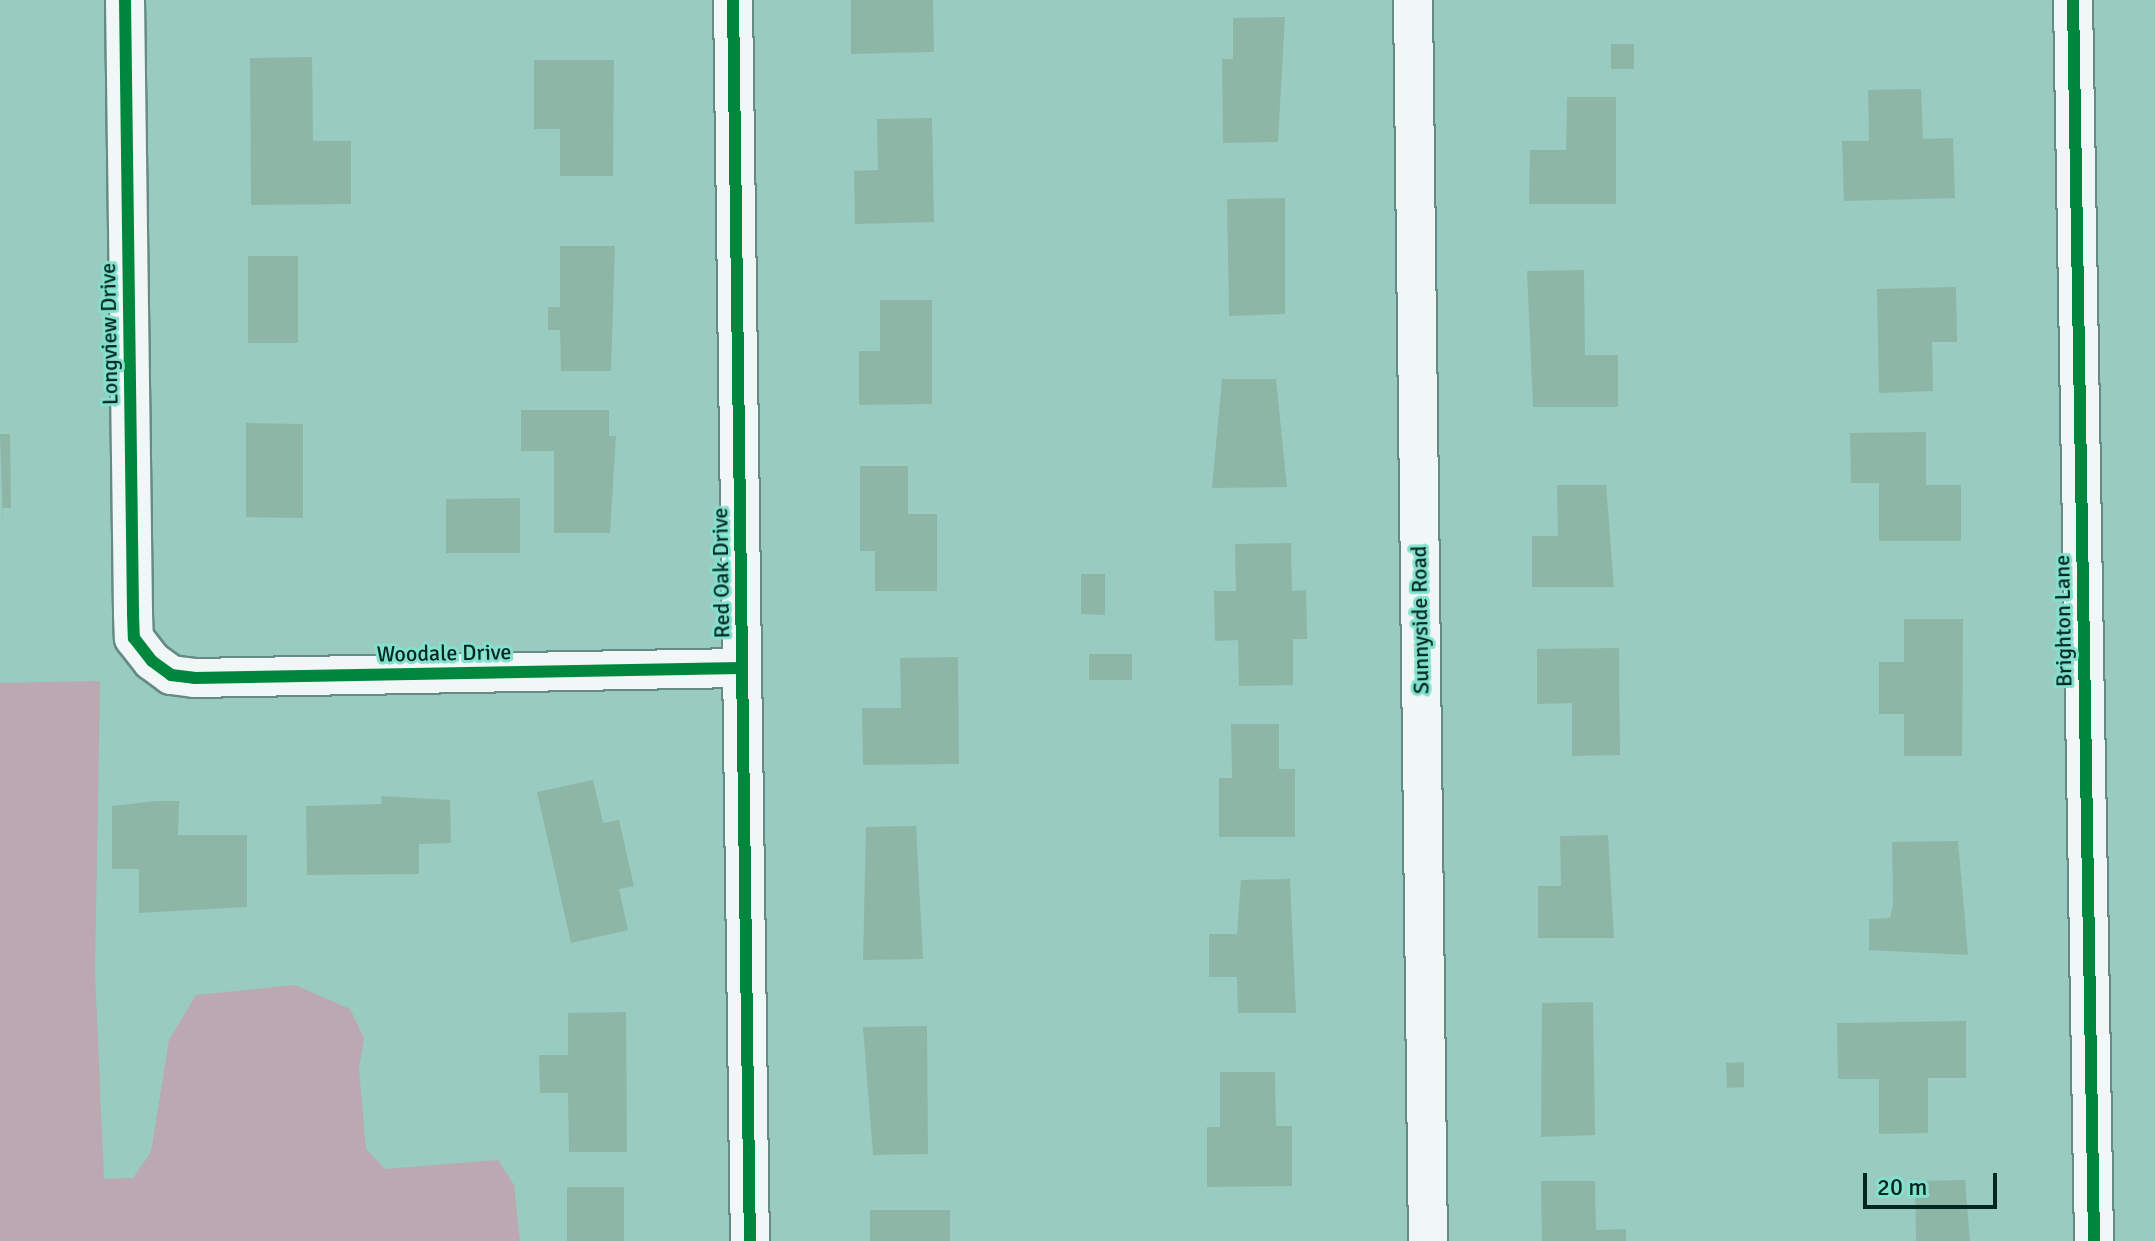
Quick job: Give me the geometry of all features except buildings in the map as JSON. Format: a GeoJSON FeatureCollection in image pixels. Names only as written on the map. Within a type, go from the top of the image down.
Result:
{"type":"FeatureCollection","features":[{"type":"Feature","properties":{"kind":"street","name":"Longview Drive"},"geometry":{"type":"LineString","coordinates":[[125,0],[133,614],[134,638],[152,661]]}},
{"type":"Feature","properties":{"kind":"street","name":"Red Oak Drive"},"geometry":{"type":"LineString","coordinates":[[733,0],[750,1241]]}},
{"type":"Feature","properties":{"kind":"street","name":"Sunnyside Road"},"geometry":{"type":"LineString","coordinates":[[1413,0],[1428,1241]]}},
{"type":"Feature","properties":{"kind":"street","name":"Brighton Lane"},"geometry":{"type":"LineString","coordinates":[[2073,0],[2094,1241]]}},
{"type":"Feature","properties":{"kind":"street","name":"Woodale Drive"},"geometry":{"type":"LineString","coordinates":[[152,661],[171,675],[194,678],[742,668]]}},
{"type":"Feature","properties":{"kind":"shaded area"},"geometry":{"type":"Polygon","coordinates":[[[100,681],[95,973],[104,1179],[133,1178],[151,1152],[169,1040],[196,995],[295,985],[350,1009],[364,1038],[359,1069],[366,1149],[385,1169],[498,1160],[514,1185],[520,1241],[0,1241],[0,683],[100,681]]]}},
{"type":"Feature","properties":{"kind":"cycle path"},"geometry":{"type":"LineString","coordinates":[[125,0],[133,614],[134,638],[152,661],[171,675],[194,678],[742,668]]}},
{"type":"Feature","properties":{"kind":"cycle path"},"geometry":{"type":"LineString","coordinates":[[733,0],[750,1241]]}},
{"type":"Feature","properties":{"kind":"cycle path"},"geometry":{"type":"LineString","coordinates":[[2073,0],[2094,1241]]}}]}
